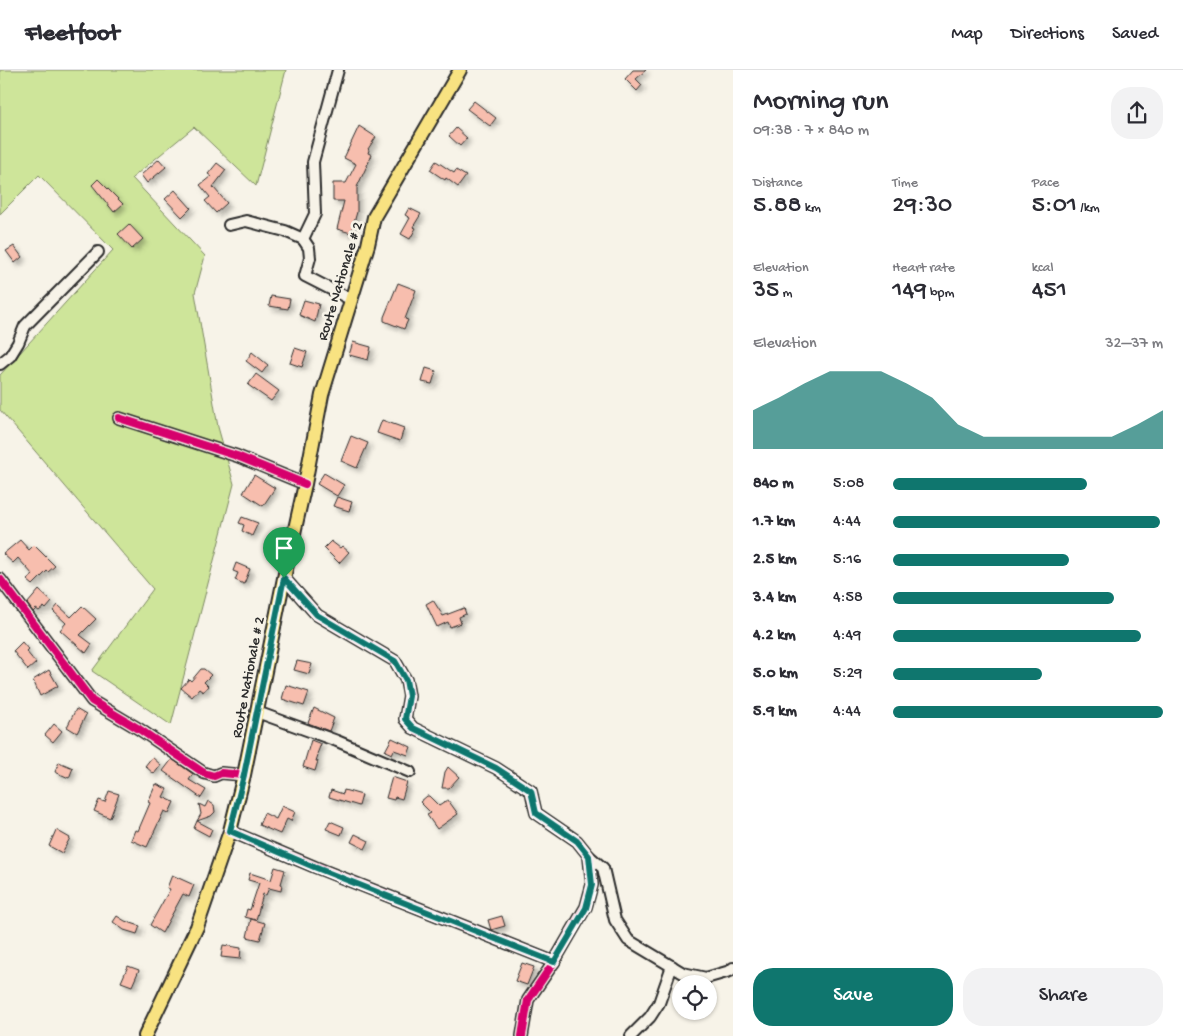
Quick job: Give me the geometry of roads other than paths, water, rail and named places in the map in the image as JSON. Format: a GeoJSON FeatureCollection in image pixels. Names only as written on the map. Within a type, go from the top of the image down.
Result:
{"type":"FeatureCollection","features":[{"type":"Feature","properties":{"kind":"main road","name":"Route Nationale # 2"},"geometry":{"type":"LineString","coordinates":[[145,1036],[197,927],[230,831],[244,775],[322,395],[368,245],[374,217],[460,70]]}},
{"type":"Feature","properties":{"kind":"street"},"geometry":{"type":"LineString","coordinates":[[303,239],[314,214],[314,162],[338,70]]}},
{"type":"Feature","properties":{"kind":"street"},"geometry":{"type":"LineString","coordinates":[[229,225],[246,221],[285,231],[303,239],[309,248],[310,258],[305,276],[350,299]]}},
{"type":"Feature","properties":{"kind":"street"},"geometry":{"type":"LineString","coordinates":[[0,364],[10,356],[25,326],[98,252]]}},
{"type":"Feature","properties":{"kind":"street"},"geometry":{"type":"LineString","coordinates":[[119,418],[237,456],[305,484]]}},
{"type":"Feature","properties":{"kind":"street"},"geometry":{"type":"LineString","coordinates":[[284,578],[317,615],[395,661],[406,680],[409,696],[405,719],[413,728],[496,768],[531,791],[536,813],[577,841],[589,856],[604,868],[615,920],[628,940],[683,973],[706,978],[730,971],[733,968]]}},
{"type":"Feature","properties":{"kind":"street"},"geometry":{"type":"LineString","coordinates":[[0,580],[92,701],[139,728],[204,773],[214,776],[221,772],[244,775]]}},
{"type":"Feature","properties":{"kind":"street"},"geometry":{"type":"LineString","coordinates":[[256,712],[328,738],[410,772]]}},
{"type":"Feature","properties":{"kind":"street"},"geometry":{"type":"LineString","coordinates":[[230,831],[314,867],[554,962]]}},
{"type":"Feature","properties":{"kind":"street"},"geometry":{"type":"LineString","coordinates":[[522,1036],[528,1000],[554,962],[586,908],[592,885],[589,856]]}},
{"type":"Feature","properties":{"kind":"street"},"geometry":{"type":"LineString","coordinates":[[631,1036],[650,1017],[659,1003],[672,966]]}}]}
